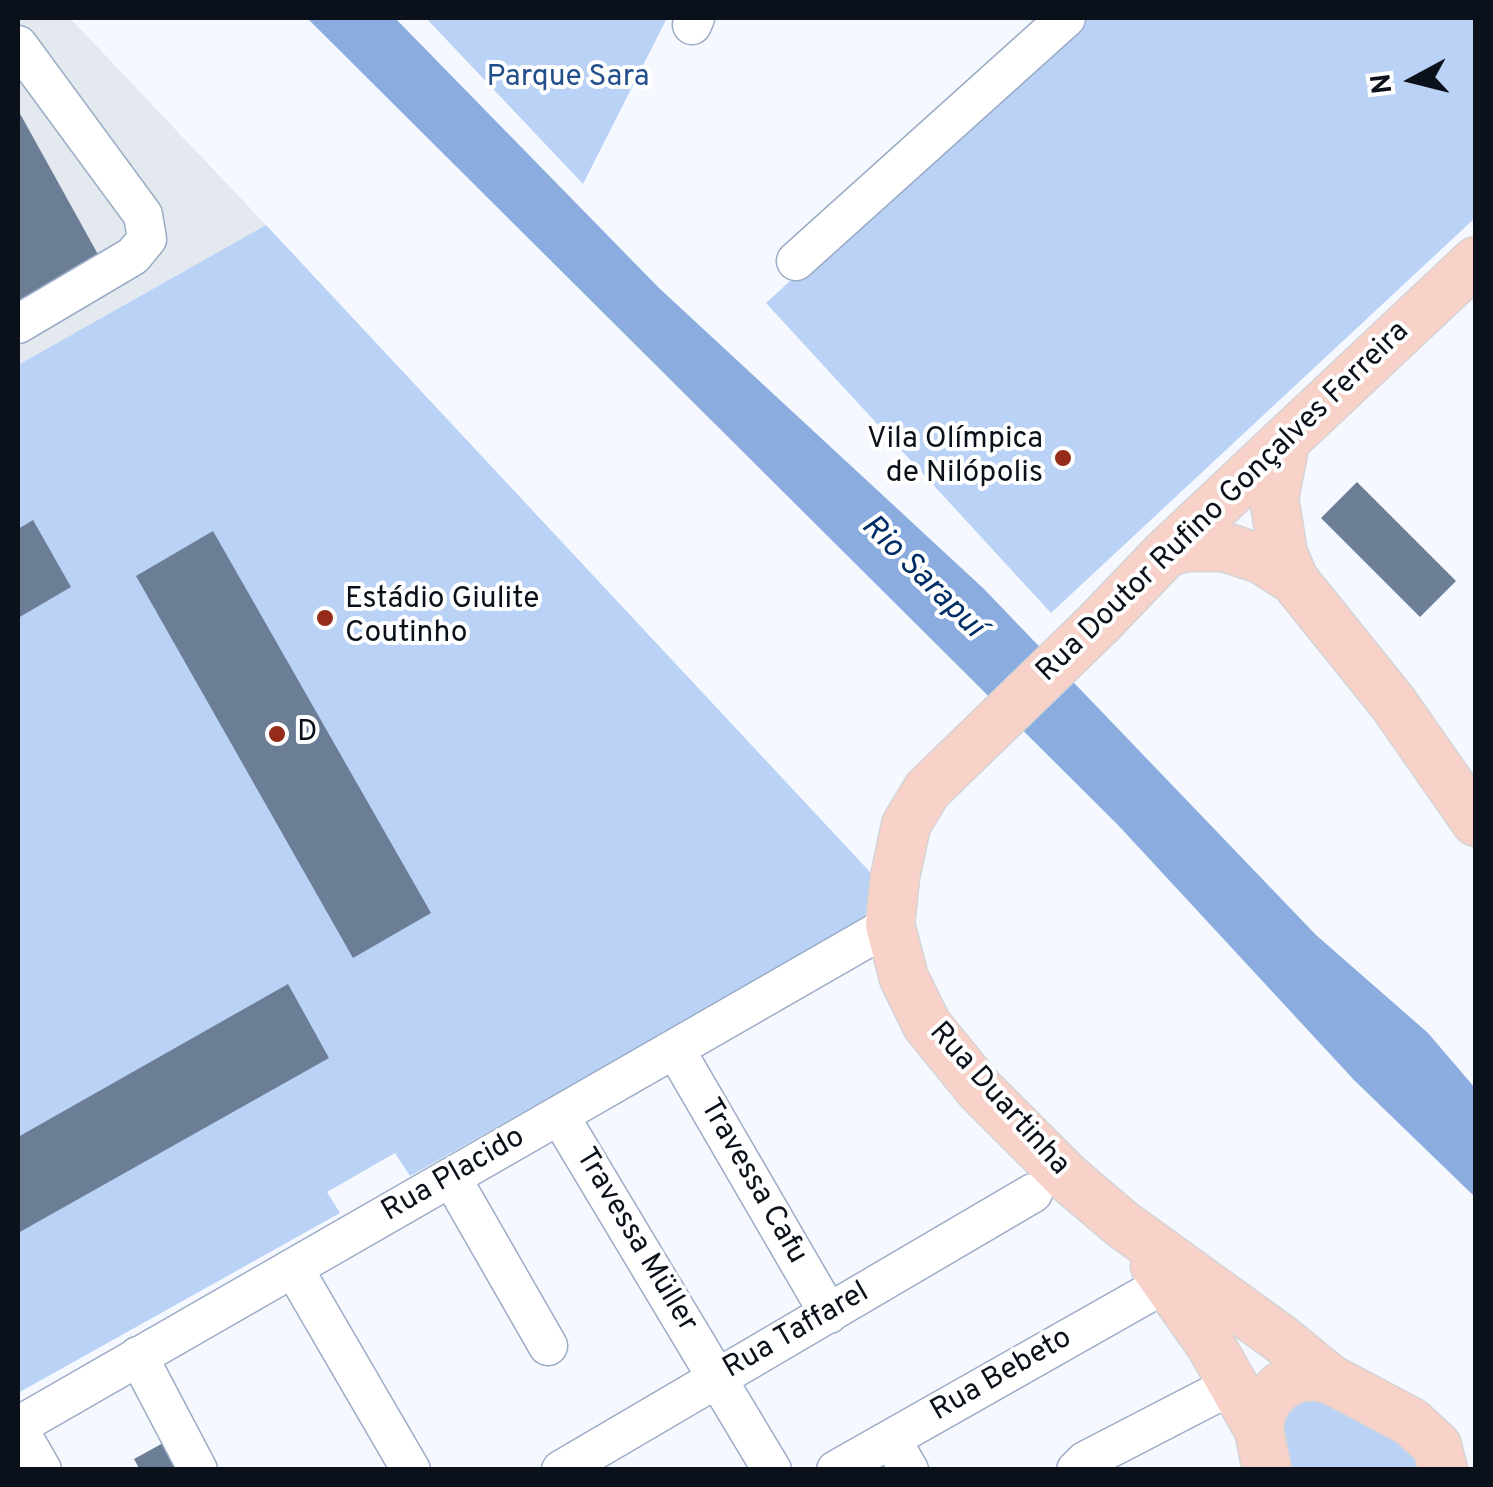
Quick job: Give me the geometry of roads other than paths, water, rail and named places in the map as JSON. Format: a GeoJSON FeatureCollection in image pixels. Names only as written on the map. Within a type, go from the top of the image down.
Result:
{"type":"FeatureCollection","features":[{"type":"Feature","properties":{"kind":"main road","name":"Rua Doutor Rufino Gonçalves Ferreira"},"geometry":{"type":"LineString","coordinates":[[972,744],[1167,552],[1474,265]]}},
{"type":"Feature","properties":{"kind":"main road"},"geometry":{"type":"LineString","coordinates":[[1285,442],[1274,498],[1282,554],[1294,580],[1392,703],[1476,822]]}},
{"type":"Feature","properties":{"kind":"main road"},"geometry":{"type":"LineString","coordinates":[[1167,552],[1225,548],[1261,559],[1294,580]]}},
{"type":"Feature","properties":{"kind":"main road","name":"Rua Duartinha"},"geometry":{"type":"LineString","coordinates":[[972,744],[927,790],[906,825],[895,877],[890,925],[904,978],[926,1026],[992,1103],[1068,1178],[1122,1224],[1330,1379],[1411,1422]]}},
{"type":"Feature","properties":{"kind":"main road","name":"Rua Duartinha"},"geometry":{"type":"LineString","coordinates":[[1122,1224],[1168,1282],[1234,1384],[1263,1450]]}},
{"type":"Feature","properties":{"kind":"main road"},"geometry":{"type":"LineString","coordinates":[[1263,1450],[1262,1413],[1269,1398],[1296,1378],[1330,1379]]}},
{"type":"Feature","properties":{"kind":"main road"},"geometry":{"type":"LineString","coordinates":[[1411,1422],[1476,1434]]}},
{"type":"Feature","properties":{"kind":"main road"},"geometry":{"type":"LineString","coordinates":[[1411,1422],[1436,1446],[1444,1470]]}},
{"type":"Feature","properties":{"kind":"street"},"geometry":{"type":"LineString","coordinates":[[796,261],[1066,18]]}},
{"type":"Feature","properties":{"kind":"street"},"geometry":{"type":"LineString","coordinates":[[18,45],[144,215],[148,239],[133,256],[18,324]]}},
{"type":"Feature","properties":{"kind":"street","name":"Rua Placido"},"geometry":{"type":"LineString","coordinates":[[18,1427],[890,925]]}},
{"type":"Feature","properties":{"kind":"street","name":"Travessa Cafu"},"geometry":{"type":"LineString","coordinates":[[675,1049],[829,1314]]}},
{"type":"Feature","properties":{"kind":"street","name":"Travessa Müller"},"geometry":{"type":"LineString","coordinates":[[560,1115],[772,1470]]}},
{"type":"Feature","properties":{"kind":"street"},"geometry":{"type":"LineString","coordinates":[[452,1177],[548,1346]]}},
{"type":"Feature","properties":{"kind":"street","name":"Rua Taffarel"},"geometry":{"type":"LineString","coordinates":[[561,1470],[1033,1193]]}},
{"type":"Feature","properties":{"kind":"street"},"geometry":{"type":"LineString","coordinates":[[294,1269],[411,1470]]}},
{"type":"Feature","properties":{"kind":"street","name":"Rua Bebeto"},"geometry":{"type":"LineString","coordinates":[[836,1470],[900,1454],[1168,1282]]}},
{"type":"Feature","properties":{"kind":"street"},"geometry":{"type":"LineString","coordinates":[[138,1356],[198,1470]]}},
{"type":"Feature","properties":{"kind":"street"},"geometry":{"type":"LineString","coordinates":[[1076,1470],[1085,1461],[1234,1384]]}},
{"type":"Feature","properties":{"kind":"street"},"geometry":{"type":"LineString","coordinates":[[18,1427],[42,1470]]}},
{"type":"Feature","properties":{"kind":"water","name":"Rio Sarapuí"},"geometry":{"type":"Polygon","coordinates":[[[307,18],[395,18],[659,288],[984,589],[1316,935],[1428,1033],[1475,1088],[1475,1197],[1354,1080],[1118,825],[307,18]]]}},
{"type":"Feature","properties":{"kind":"place","name":"Vila Olímpica de Nilópolis"},"geometry":{"type":"Point","coordinates":[1063,458]}},
{"type":"Feature","properties":{"kind":"place","name":"Estádio Giulite Coutinho"},"geometry":{"type":"Point","coordinates":[325,618]}},
{"type":"Feature","properties":{"kind":"place","name":"D"},"geometry":{"type":"Point","coordinates":[277,734]}},
{"type":"Feature","properties":{"kind":"park label","name":"Parque Sara"},"geometry":{"type":"Point","coordinates":[568,79]}}]}
